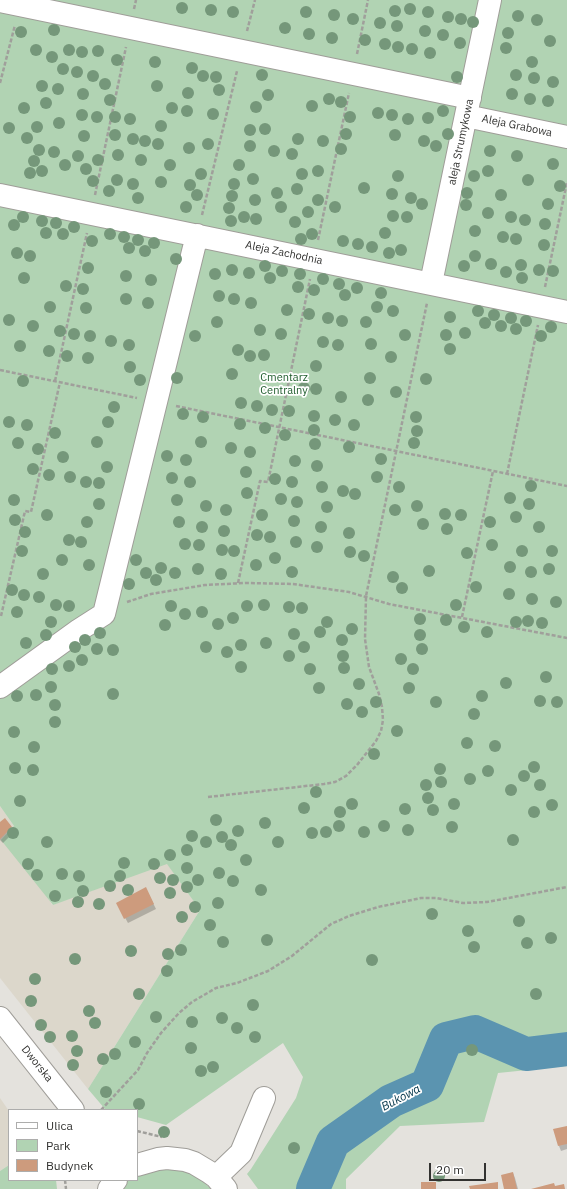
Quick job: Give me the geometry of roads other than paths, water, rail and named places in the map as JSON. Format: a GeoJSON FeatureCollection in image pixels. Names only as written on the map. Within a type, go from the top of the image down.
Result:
{"type":"FeatureCollection","features":[{"type":"Feature","properties":{"kind":"street","name":"aleja Strumykowa"},"geometry":{"type":"LineString","coordinates":[[431,284],[490,0]]}},
{"type":"Feature","properties":{"kind":"street","name":"Aleja Grabowa"},"geometry":{"type":"LineString","coordinates":[[10,3],[352,74],[567,137]]}},
{"type":"Feature","properties":{"kind":"street","name":"Aleja Zachodnia"},"geometry":{"type":"LineString","coordinates":[[0,195],[567,312]]}},
{"type":"Feature","properties":{"kind":"street"},"geometry":{"type":"LineString","coordinates":[[0,688],[79,630],[104,614],[197,235]]}},
{"type":"Feature","properties":{"kind":"street","name":"Dworska"},"geometry":{"type":"LineString","coordinates":[[0,1018],[72,1109]]}},
{"type":"Feature","properties":{"kind":"street"},"geometry":{"type":"LineString","coordinates":[[138,1150],[198,1165],[221,1183],[241,1153],[264,1098]]}},
{"type":"Feature","properties":{"kind":"street"},"geometry":{"type":"LineString","coordinates":[[138,1165],[158,1159],[176,1159]]}},
{"type":"Feature","properties":{"kind":"street"},"geometry":{"type":"LineString","coordinates":[[109,1189],[115,1181]]}},
{"type":"Feature","properties":{"kind":"waterway","name":"Bukowa"},"geometry":{"type":"LineString","coordinates":[[313,1189],[333,1142],[391,1101],[427,1085],[446,1039],[475,1032],[526,1054],[567,1049]]}},
{"type":"Feature","properties":{"kind":"park label","name":"Cmentarz Centralny"},"geometry":{"type":"Point","coordinates":[284,384]}}]}
